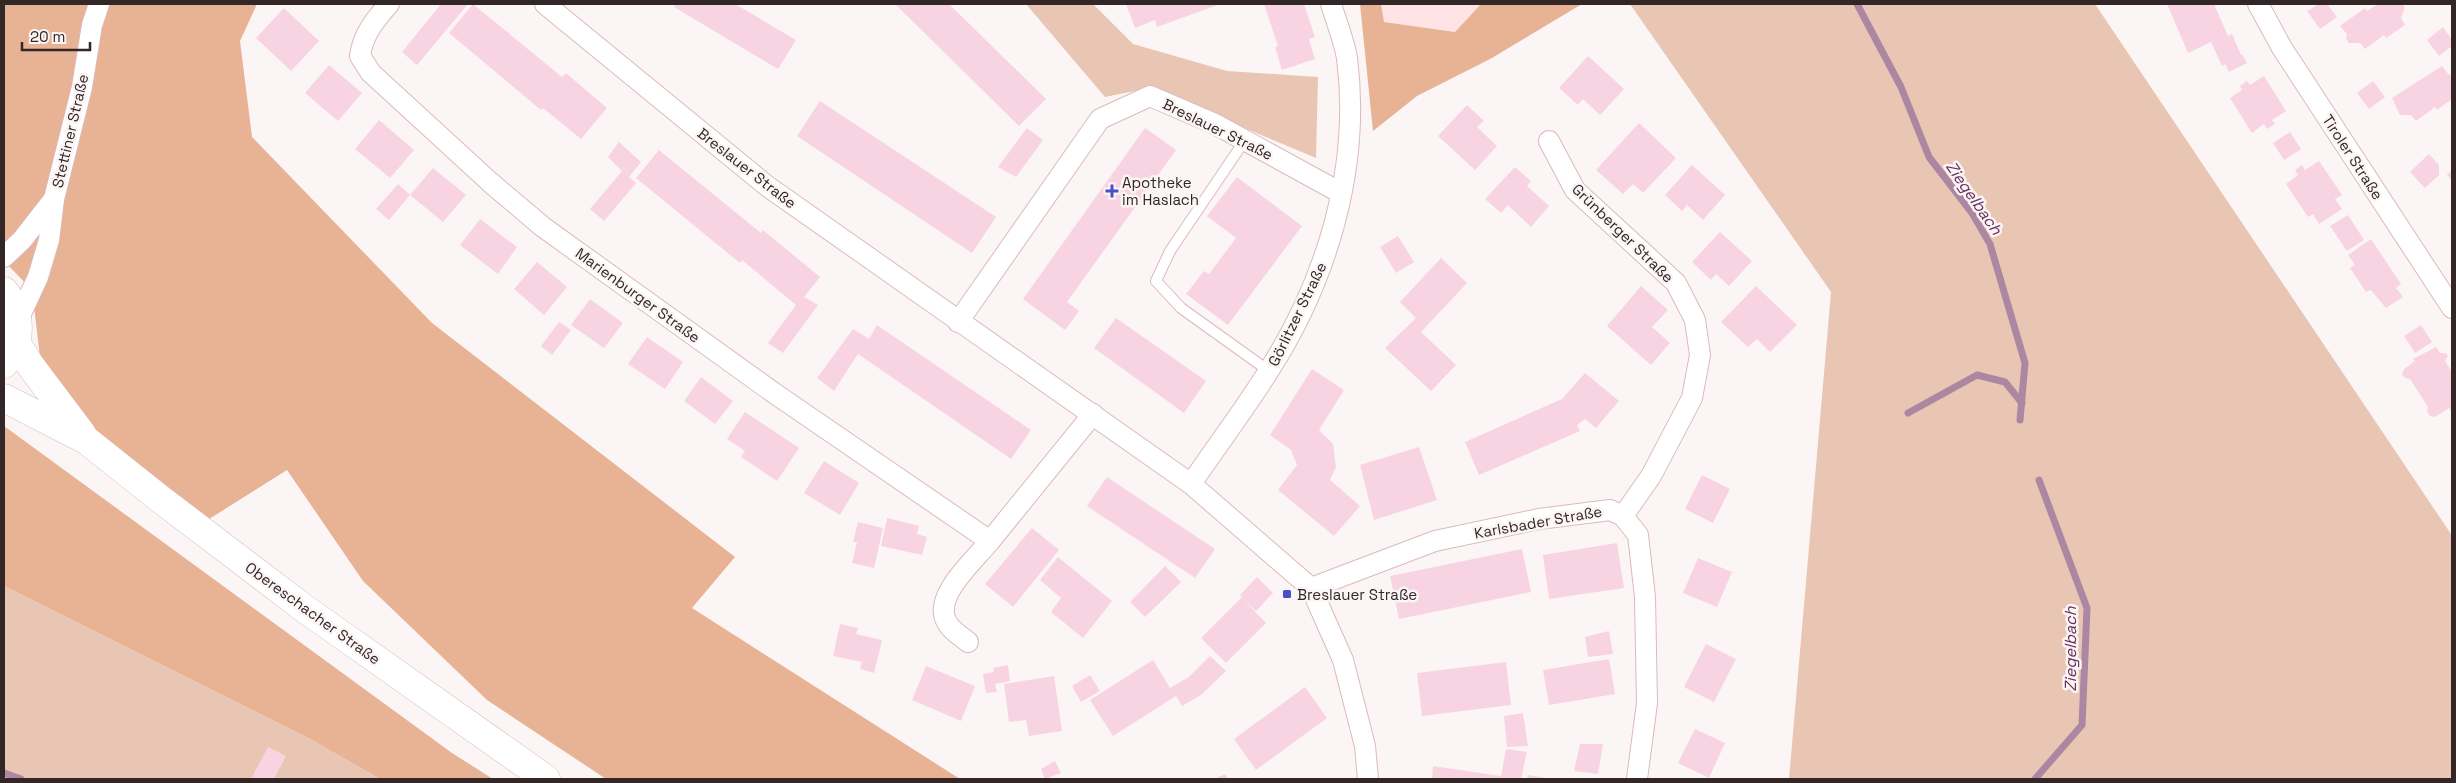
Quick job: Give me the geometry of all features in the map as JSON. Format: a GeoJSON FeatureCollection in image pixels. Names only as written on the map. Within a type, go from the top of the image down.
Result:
{"type":"FeatureCollection","features":[{"type":"Feature","properties":{"kind":"main road","name":"Obereschacher Straße"},"geometry":{"type":"LineString","coordinates":[[4,291],[14,305],[13,342],[86,440]]}},
{"type":"Feature","properties":{"kind":"main road","name":"Obereschacher Straße"},"geometry":{"type":"LineString","coordinates":[[4,398],[86,440],[305,609],[546,779]]}},
{"type":"Feature","properties":{"kind":"street","name":"Stettiner Straße"},"geometry":{"type":"LineString","coordinates":[[13,342],[38,277],[49,240],[54,199],[80,96],[92,25],[99,4]]}},
{"type":"Feature","properties":{"kind":"street","name":"Marienburger Straße"},"geometry":{"type":"LineString","coordinates":[[389,4],[375,19],[362,40],[360,56],[371,73],[490,183],[543,227],[774,394],[990,541]]}},
{"type":"Feature","properties":{"kind":"street","name":"Breslauer Straße"},"geometry":{"type":"LineString","coordinates":[[545,4],[767,186],[1191,484],[1311,588],[1344,660],[1365,746],[1368,779]]}},
{"type":"Feature","properties":{"kind":"street","name":"Görlitzer Straße"},"geometry":{"type":"LineString","coordinates":[[1191,484],[1269,371],[1301,311],[1329,248],[1342,193],[1349,125],[1346,56],[1331,4]]}},
{"type":"Feature","properties":{"kind":"street","name":"Tiroler Straße"},"geometry":{"type":"LineString","coordinates":[[2258,4],[2282,48],[2452,308]]}},
{"type":"Feature","properties":{"kind":"street","name":"Breslauer Straße"},"geometry":{"type":"LineString","coordinates":[[958,322],[1100,119],[1150,96],[1215,124],[1342,193]]}},
{"type":"Feature","properties":{"kind":"street","name":"Grünberger Straße"},"geometry":{"type":"LineString","coordinates":[[1549,141],[1575,190],[1676,283],[1695,320],[1700,355],[1692,398],[1650,476],[1623,516]]}},
{"type":"Feature","properties":{"kind":"street","name":"Stettiner Straße"},"geometry":{"type":"LineString","coordinates":[[4,257],[22,240],[54,199]]}},
{"type":"Feature","properties":{"kind":"street"},"geometry":{"type":"LineString","coordinates":[[968,642],[948,625],[942,608],[947,592],[1093,414]]}},
{"type":"Feature","properties":{"kind":"street","name":"Karlsbader Straße"},"geometry":{"type":"LineString","coordinates":[[1311,588],[1435,541],[1539,519],[1610,510],[1623,516],[1638,535],[1645,597],[1647,703],[1637,779]]}},
{"type":"Feature","properties":{"kind":"lane"},"geometry":{"type":"LineString","coordinates":[[1244,140],[1170,251],[1156,281],[1181,308],[1269,371]]}},
{"type":"Feature","properties":{"kind":"shaded area"},"geometry":{"type":"Polygon","coordinates":[[[4,4],[257,4],[240,41],[252,137],[432,323],[735,557],[692,608],[960,779],[606,779],[487,700],[363,581],[287,470],[206,521],[78,421],[41,365],[32,290],[4,261],[4,4]]]}},
{"type":"Feature","properties":{"kind":"shaded area"},"geometry":{"type":"Polygon","coordinates":[[[1026,4],[1093,4],[1133,44],[1227,71],[1318,77],[1316,158],[1149,88],[1105,97],[1026,4]]]}},
{"type":"Feature","properties":{"kind":"shaded area"},"geometry":{"type":"Polygon","coordinates":[[[1360,4],[1381,4],[1384,22],[1455,32],[1481,4],[1582,4],[1492,58],[1417,96],[1373,131],[1360,4]]]}},
{"type":"Feature","properties":{"kind":"shaded area"},"geometry":{"type":"Polygon","coordinates":[[[1381,4],[1481,4],[1455,32],[1384,22],[1381,4]]]}},
{"type":"Feature","properties":{"kind":"shaded area"},"geometry":{"type":"Polygon","coordinates":[[[1630,4],[2095,4],[2451,534],[2452,779],[1789,779],[1831,292],[1630,4]]]}},
{"type":"Feature","properties":{"kind":"shaded area"},"geometry":{"type":"Polygon","coordinates":[[[4,426],[452,753],[493,779],[380,779],[312,740],[4,586],[4,426]]]}},
{"type":"Feature","properties":{"kind":"shaded area"},"geometry":{"type":"Polygon","coordinates":[[[4,586],[312,740],[380,779],[4,779],[4,586]]]}},
{"type":"Feature","properties":{"kind":"building"},"geometry":{"type":"Polygon","coordinates":[[[441,4],[468,4],[417,65],[402,52],[441,4]]]}},
{"type":"Feature","properties":{"kind":"building"},"geometry":{"type":"Polygon","coordinates":[[[473,4],[562,77],[566,73],[607,108],[581,139],[543,108],[541,110],[449,33],[473,4]]]}},
{"type":"Feature","properties":{"kind":"building"},"geometry":{"type":"Polygon","coordinates":[[[676,4],[735,4],[796,40],[778,69],[674,7],[676,4]]]}},
{"type":"Feature","properties":{"kind":"building"},"geometry":{"type":"Polygon","coordinates":[[[895,4],[949,4],[1046,99],[1019,126],[895,4]]]}},
{"type":"Feature","properties":{"kind":"building"},"geometry":{"type":"Polygon","coordinates":[[[1126,4],[1220,4],[1157,27],[1155,20],[1135,28],[1126,4]]]}},
{"type":"Feature","properties":{"kind":"building"},"geometry":{"type":"Polygon","coordinates":[[[1264,4],[1304,4],[1315,37],[1309,39],[1315,59],[1282,70],[1275,47],[1278,46],[1264,4]]]}},
{"type":"Feature","properties":{"kind":"building"},"geometry":{"type":"Polygon","coordinates":[[[2167,4],[2214,4],[2228,36],[2232,34],[2241,55],[2247,63],[2229,72],[2225,64],[2222,66],[2211,42],[2188,53],[2167,4]]]}},
{"type":"Feature","properties":{"kind":"building"},"geometry":{"type":"Polygon","coordinates":[[[2319,4],[2327,4],[2337,17],[2320,29],[2307,11],[2319,4]]]}},
{"type":"Feature","properties":{"kind":"building"},"geometry":{"type":"Polygon","coordinates":[[[2378,4],[2402,4],[2405,7],[2401,18],[2405,25],[2386,38],[2384,35],[2365,49],[2360,43],[2349,43],[2346,39],[2347,34],[2340,26],[2365,8],[2367,11],[2378,4]]]}},
{"type":"Feature","properties":{"kind":"building"},"geometry":{"type":"Polygon","coordinates":[[[284,8],[319,41],[291,71],[256,38],[284,8]]]}},
{"type":"Feature","properties":{"kind":"building"},"geometry":{"type":"Polygon","coordinates":[[[2443,27],[2452,40],[2452,46],[2439,56],[2427,40],[2443,27]]]}},
{"type":"Feature","properties":{"kind":"building"},"geometry":{"type":"Polygon","coordinates":[[[1588,56],[1624,89],[1600,115],[1583,99],[1578,105],[1559,88],[1588,56]]]}},
{"type":"Feature","properties":{"kind":"building"},"geometry":{"type":"Polygon","coordinates":[[[329,65],[362,93],[338,121],[305,93],[329,65]]]}},
{"type":"Feature","properties":{"kind":"building"},"geometry":{"type":"Polygon","coordinates":[[[2442,66],[2448,74],[2452,75],[2452,99],[2437,110],[2435,107],[2416,121],[2411,115],[2400,115],[2392,98],[2442,66]]]}},
{"type":"Feature","properties":{"kind":"building"},"geometry":{"type":"Polygon","coordinates":[[[2264,76],[2286,111],[2272,120],[2275,124],[2267,129],[2264,124],[2252,133],[2230,98],[2242,90],[2240,86],[2247,81],[2250,85],[2264,76]]]}},
{"type":"Feature","properties":{"kind":"building"},"geometry":{"type":"Polygon","coordinates":[[[2373,81],[2385,97],[2369,109],[2357,93],[2373,81]]]}},
{"type":"Feature","properties":{"kind":"building"},"geometry":{"type":"Polygon","coordinates":[[[820,101],[996,217],[972,253],[797,136],[820,101]]]}},
{"type":"Feature","properties":{"kind":"building"},"geometry":{"type":"Polygon","coordinates":[[[1467,105],[1484,121],[1477,127],[1497,146],[1475,170],[1438,136],[1467,105]]]}},
{"type":"Feature","properties":{"kind":"building"},"geometry":{"type":"Polygon","coordinates":[[[379,120],[414,150],[390,178],[355,149],[379,120]]]}},
{"type":"Feature","properties":{"kind":"building"},"geometry":{"type":"Polygon","coordinates":[[[1639,123],[1676,158],[1643,193],[1633,184],[1623,194],[1596,170],[1639,123]]]}},
{"type":"Feature","properties":{"kind":"building"},"geometry":{"type":"Polygon","coordinates":[[[1027,128],[1043,140],[1016,177],[998,167],[1027,128]]]}},
{"type":"Feature","properties":{"kind":"building"},"geometry":{"type":"Polygon","coordinates":[[[1145,128],[1176,150],[1067,302],[1079,311],[1065,330],[1023,299],[1145,128]]]}},
{"type":"Feature","properties":{"kind":"building"},"geometry":{"type":"Polygon","coordinates":[[[2290,132],[2301,149],[2284,160],[2273,143],[2290,132]]]}},
{"type":"Feature","properties":{"kind":"building"},"geometry":{"type":"Polygon","coordinates":[[[619,142],[641,162],[629,177],[636,183],[604,221],[590,209],[622,171],[608,157],[619,142]]]}},
{"type":"Feature","properties":{"kind":"building"},"geometry":{"type":"Polygon","coordinates":[[[659,150],[761,233],[763,230],[820,277],[804,297],[818,305],[783,353],[768,343],[796,305],[742,260],[740,263],[636,178],[659,150]]]}},
{"type":"Feature","properties":{"kind":"building"},"geometry":{"type":"Polygon","coordinates":[[[2429,154],[2439,165],[2439,175],[2425,188],[2410,172],[2429,154]]]}},
{"type":"Feature","properties":{"kind":"building"},"geometry":{"type":"Polygon","coordinates":[[[2319,161],[2342,195],[2335,199],[2342,209],[2319,224],[2313,214],[2308,217],[2286,184],[2298,175],[2295,170],[2302,165],[2305,170],[2319,161]]]}},
{"type":"Feature","properties":{"kind":"building"},"geometry":{"type":"Polygon","coordinates":[[[1692,165],[1725,195],[1703,220],[1687,205],[1682,211],[1665,195],[1692,165]]]}},
{"type":"Feature","properties":{"kind":"building"},"geometry":{"type":"Polygon","coordinates":[[[1515,167],[1531,181],[1527,186],[1549,206],[1531,227],[1508,205],[1501,213],[1485,199],[1515,167]]]}},
{"type":"Feature","properties":{"kind":"building"},"geometry":{"type":"Polygon","coordinates":[[[433,168],[466,195],[443,222],[410,195],[433,168]]]}},
{"type":"Feature","properties":{"kind":"building"},"geometry":{"type":"Polygon","coordinates":[[[2452,170],[2452,181],[2447,175],[2452,170]]]}},
{"type":"Feature","properties":{"kind":"building"},"geometry":{"type":"Polygon","coordinates":[[[1237,177],[1302,226],[1228,325],[1186,294],[1204,271],[1209,274],[1236,238],[1207,216],[1237,177]]]}},
{"type":"Feature","properties":{"kind":"building"},"geometry":{"type":"Polygon","coordinates":[[[398,184],[410,195],[389,220],[376,209],[398,184]]]}},
{"type":"Feature","properties":{"kind":"building"},"geometry":{"type":"Polygon","coordinates":[[[2348,215],[2364,240],[2347,251],[2330,226],[2348,215]]]}},
{"type":"Feature","properties":{"kind":"building"},"geometry":{"type":"Polygon","coordinates":[[[480,219],[517,247],[498,274],[460,245],[480,219]]]}},
{"type":"Feature","properties":{"kind":"building"},"geometry":{"type":"Polygon","coordinates":[[[1720,232],[1752,261],[1729,286],[1716,274],[1711,280],[1692,262],[1720,232]]]}},
{"type":"Feature","properties":{"kind":"building"},"geometry":{"type":"Polygon","coordinates":[[[1398,236],[1414,262],[1396,273],[1380,247],[1398,236]]]}},
{"type":"Feature","properties":{"kind":"building"},"geometry":{"type":"Polygon","coordinates":[[[2371,239],[2401,284],[2396,288],[2403,297],[2386,308],[2371,290],[2366,292],[2350,268],[2355,265],[2348,255],[2371,239]]]}},
{"type":"Feature","properties":{"kind":"building"},"geometry":{"type":"Polygon","coordinates":[[[1441,258],[1467,283],[1421,332],[1456,365],[1431,391],[1385,348],[1416,318],[1400,302],[1441,258]]]}},
{"type":"Feature","properties":{"kind":"building"},"geometry":{"type":"Polygon","coordinates":[[[537,262],[567,287],[544,315],[514,289],[537,262]]]}},
{"type":"Feature","properties":{"kind":"building"},"geometry":{"type":"Polygon","coordinates":[[[1641,286],[1668,310],[1652,327],[1670,343],[1651,365],[1607,326],[1641,286]]]}},
{"type":"Feature","properties":{"kind":"building"},"geometry":{"type":"Polygon","coordinates":[[[1756,286],[1797,325],[1770,352],[1757,339],[1748,347],[1721,322],[1756,286]]]}},
{"type":"Feature","properties":{"kind":"building"},"geometry":{"type":"Polygon","coordinates":[[[590,299],[623,323],[604,348],[571,325],[590,299]]]}},
{"type":"Feature","properties":{"kind":"building"},"geometry":{"type":"Polygon","coordinates":[[[1116,318],[1206,381],[1184,413],[1094,348],[1116,318]]]}},
{"type":"Feature","properties":{"kind":"building"},"geometry":{"type":"Polygon","coordinates":[[[559,322],[571,330],[552,355],[541,346],[559,322]]]}},
{"type":"Feature","properties":{"kind":"building"},"geometry":{"type":"Polygon","coordinates":[[[877,325],[1031,430],[1011,459],[858,354],[834,391],[817,378],[853,329],[869,339],[877,325]]]}},
{"type":"Feature","properties":{"kind":"building"},"geometry":{"type":"Polygon","coordinates":[[[2421,325],[2432,342],[2415,353],[2404,336],[2421,325]]]}},
{"type":"Feature","properties":{"kind":"building"},"geometry":{"type":"Polygon","coordinates":[[[647,337],[683,362],[665,389],[628,364],[647,337]]]}},
{"type":"Feature","properties":{"kind":"building"},"geometry":{"type":"Polygon","coordinates":[[[2436,347],[2440,353],[2446,353],[2448,356],[2445,361],[2452,372],[2452,413],[2449,408],[2435,417],[2430,416],[2427,412],[2428,407],[2410,379],[2405,378],[2402,374],[2404,369],[2415,361],[2413,359],[2436,347]]]}},
{"type":"Feature","properties":{"kind":"building"},"geometry":{"type":"Polygon","coordinates":[[[1312,369],[1344,390],[1319,430],[1333,444],[1336,467],[1330,480],[1360,506],[1334,536],[1278,490],[1297,465],[1291,450],[1270,435],[1312,369]]]}},
{"type":"Feature","properties":{"kind":"building"},"geometry":{"type":"Polygon","coordinates":[[[1585,373],[1619,401],[1596,428],[1585,419],[1577,425],[1580,431],[1479,475],[1465,442],[1562,399],[1585,373]]]}},
{"type":"Feature","properties":{"kind":"building"},"geometry":{"type":"Polygon","coordinates":[[[701,377],[733,401],[715,424],[684,401],[701,377]]]}},
{"type":"Feature","properties":{"kind":"building"},"geometry":{"type":"Polygon","coordinates":[[[745,412],[799,448],[777,481],[741,457],[745,451],[727,439],[745,412]]]}},
{"type":"Feature","properties":{"kind":"building"},"geometry":{"type":"Polygon","coordinates":[[[1419,447],[1437,500],[1374,520],[1360,465],[1419,447]]]}},
{"type":"Feature","properties":{"kind":"building"},"geometry":{"type":"Polygon","coordinates":[[[824,461],[859,483],[840,515],[804,493],[824,461]]]}},
{"type":"Feature","properties":{"kind":"building"},"geometry":{"type":"Polygon","coordinates":[[[1702,475],[1730,489],[1713,523],[1685,509],[1702,475]]]}},
{"type":"Feature","properties":{"kind":"building"},"geometry":{"type":"Polygon","coordinates":[[[1107,477],[1215,549],[1195,578],[1087,506],[1107,477]]]}},
{"type":"Feature","properties":{"kind":"building"},"geometry":{"type":"Polygon","coordinates":[[[887,518],[919,526],[917,534],[927,537],[922,555],[881,546],[887,518]]]}},
{"type":"Feature","properties":{"kind":"building"},"geometry":{"type":"Polygon","coordinates":[[[858,522],[883,528],[874,568],[852,563],[857,542],[853,542],[858,522]]]}},
{"type":"Feature","properties":{"kind":"building"},"geometry":{"type":"Polygon","coordinates":[[[1032,528],[1059,550],[1013,607],[985,584],[1032,528]]]}},
{"type":"Feature","properties":{"kind":"building"},"geometry":{"type":"Polygon","coordinates":[[[1617,543],[1624,588],[1549,599],[1543,555],[1617,543]]]}},
{"type":"Feature","properties":{"kind":"building"},"geometry":{"type":"Polygon","coordinates":[[[1522,549],[1531,592],[1399,619],[1390,576],[1522,549]]]}},
{"type":"Feature","properties":{"kind":"building"},"geometry":{"type":"Polygon","coordinates":[[[1058,557],[1112,601],[1083,638],[1051,612],[1061,598],[1040,580],[1058,557]]]}},
{"type":"Feature","properties":{"kind":"building"},"geometry":{"type":"Polygon","coordinates":[[[1698,558],[1732,572],[1717,607],[1683,593],[1698,558]]]}},
{"type":"Feature","properties":{"kind":"building"},"geometry":{"type":"Polygon","coordinates":[[[1165,566],[1181,582],[1145,617],[1130,602],[1165,566]]]}},
{"type":"Feature","properties":{"kind":"building"},"geometry":{"type":"Polygon","coordinates":[[[1257,577],[1273,593],[1256,611],[1243,599],[1266,623],[1226,663],[1201,638],[1242,597],[1240,595],[1257,577]]]}},
{"type":"Feature","properties":{"kind":"building"},"geometry":{"type":"Polygon","coordinates":[[[840,624],[858,628],[856,634],[882,640],[874,673],[860,669],[862,662],[833,656],[840,624]]]}},
{"type":"Feature","properties":{"kind":"building"},"geometry":{"type":"Polygon","coordinates":[[[1609,631],[1613,654],[1588,657],[1585,637],[1609,631]]]}},
{"type":"Feature","properties":{"kind":"building"},"geometry":{"type":"Polygon","coordinates":[[[1706,644],[1736,659],[1714,702],[1684,687],[1706,644]]]}},
{"type":"Feature","properties":{"kind":"building"},"geometry":{"type":"Polygon","coordinates":[[[1210,656],[1226,671],[1201,695],[1182,706],[1176,696],[1113,736],[1090,700],[1153,660],[1170,688],[1189,677],[1210,656]]]}},
{"type":"Feature","properties":{"kind":"building"},"geometry":{"type":"Polygon","coordinates":[[[1609,659],[1615,694],[1549,705],[1543,670],[1609,659]]]}},
{"type":"Feature","properties":{"kind":"building"},"geometry":{"type":"Polygon","coordinates":[[[1506,662],[1511,705],[1422,716],[1417,673],[1506,662]]]}},
{"type":"Feature","properties":{"kind":"building"},"geometry":{"type":"Polygon","coordinates":[[[1008,665],[1010,681],[995,684],[997,692],[986,693],[983,674],[994,672],[993,668],[1008,665]]]}},
{"type":"Feature","properties":{"kind":"building"},"geometry":{"type":"Polygon","coordinates":[[[926,666],[975,686],[961,721],[912,700],[926,666]]]}},
{"type":"Feature","properties":{"kind":"building"},"geometry":{"type":"Polygon","coordinates":[[[1090,675],[1100,691],[1081,702],[1072,686],[1090,675]]]}},
{"type":"Feature","properties":{"kind":"building"},"geometry":{"type":"Polygon","coordinates":[[[1054,676],[1062,731],[1029,736],[1026,720],[1009,722],[1004,684],[1054,676]]]}},
{"type":"Feature","properties":{"kind":"building"},"geometry":{"type":"Polygon","coordinates":[[[1305,687],[1327,718],[1256,770],[1234,739],[1305,687]]]}},
{"type":"Feature","properties":{"kind":"building"},"geometry":{"type":"Polygon","coordinates":[[[1523,713],[1528,746],[1507,747],[1504,716],[1523,713]]]}},
{"type":"Feature","properties":{"kind":"building"},"geometry":{"type":"Polygon","coordinates":[[[1695,729],[1725,743],[1709,778],[1678,763],[1695,729]]]}},
{"type":"Feature","properties":{"kind":"building"},"geometry":{"type":"Polygon","coordinates":[[[1580,744],[1603,744],[1598,774],[1574,771],[1580,744]]]}},
{"type":"Feature","properties":{"kind":"building"},"geometry":{"type":"Polygon","coordinates":[[[268,747],[286,756],[274,779],[251,779],[268,747]]]}},
{"type":"Feature","properties":{"kind":"building"},"geometry":{"type":"Polygon","coordinates":[[[1506,749],[1527,752],[1521,779],[1432,779],[1433,766],[1501,776],[1506,749]]]}},
{"type":"Feature","properties":{"kind":"building"},"geometry":{"type":"Polygon","coordinates":[[[1055,761],[1061,773],[1045,779],[1041,769],[1055,761]]]}},
{"type":"Feature","properties":{"kind":"building"},"geometry":{"type":"Polygon","coordinates":[[[1225,774],[1228,779],[1214,779],[1225,774]]]}},
{"type":"Feature","properties":{"kind":"building"},"geometry":{"type":"Polygon","coordinates":[[[1528,775],[1546,778],[1546,779],[1527,779],[1528,775]]]}},
{"type":"Feature","properties":{"kind":"waterway","name":"Ziegelbach"},"geometry":{"type":"LineString","coordinates":[[1857,4],[1901,87],[1929,157],[1972,213],[1990,244],[2025,363],[2020,420]]}},
{"type":"Feature","properties":{"kind":"waterway"},"geometry":{"type":"LineString","coordinates":[[1908,413],[1977,375],[2005,382],[2022,403]]}},
{"type":"Feature","properties":{"kind":"waterway","name":"Ziegelbach"},"geometry":{"type":"LineString","coordinates":[[2035,779],[2082,725],[2087,608],[2039,480]]}},
{"type":"Feature","properties":{"kind":"waterway"},"geometry":{"type":"LineString","coordinates":[[4,773],[21,779]]}},
{"type":"Feature","properties":{"kind":"place","name":"Apotheke im Haslach"},"geometry":{"type":"Point","coordinates":[1112,191]}},
{"type":"Feature","properties":{"kind":"place","name":"Breslauer Straße"},"geometry":{"type":"Point","coordinates":[1287,594]}}]}
